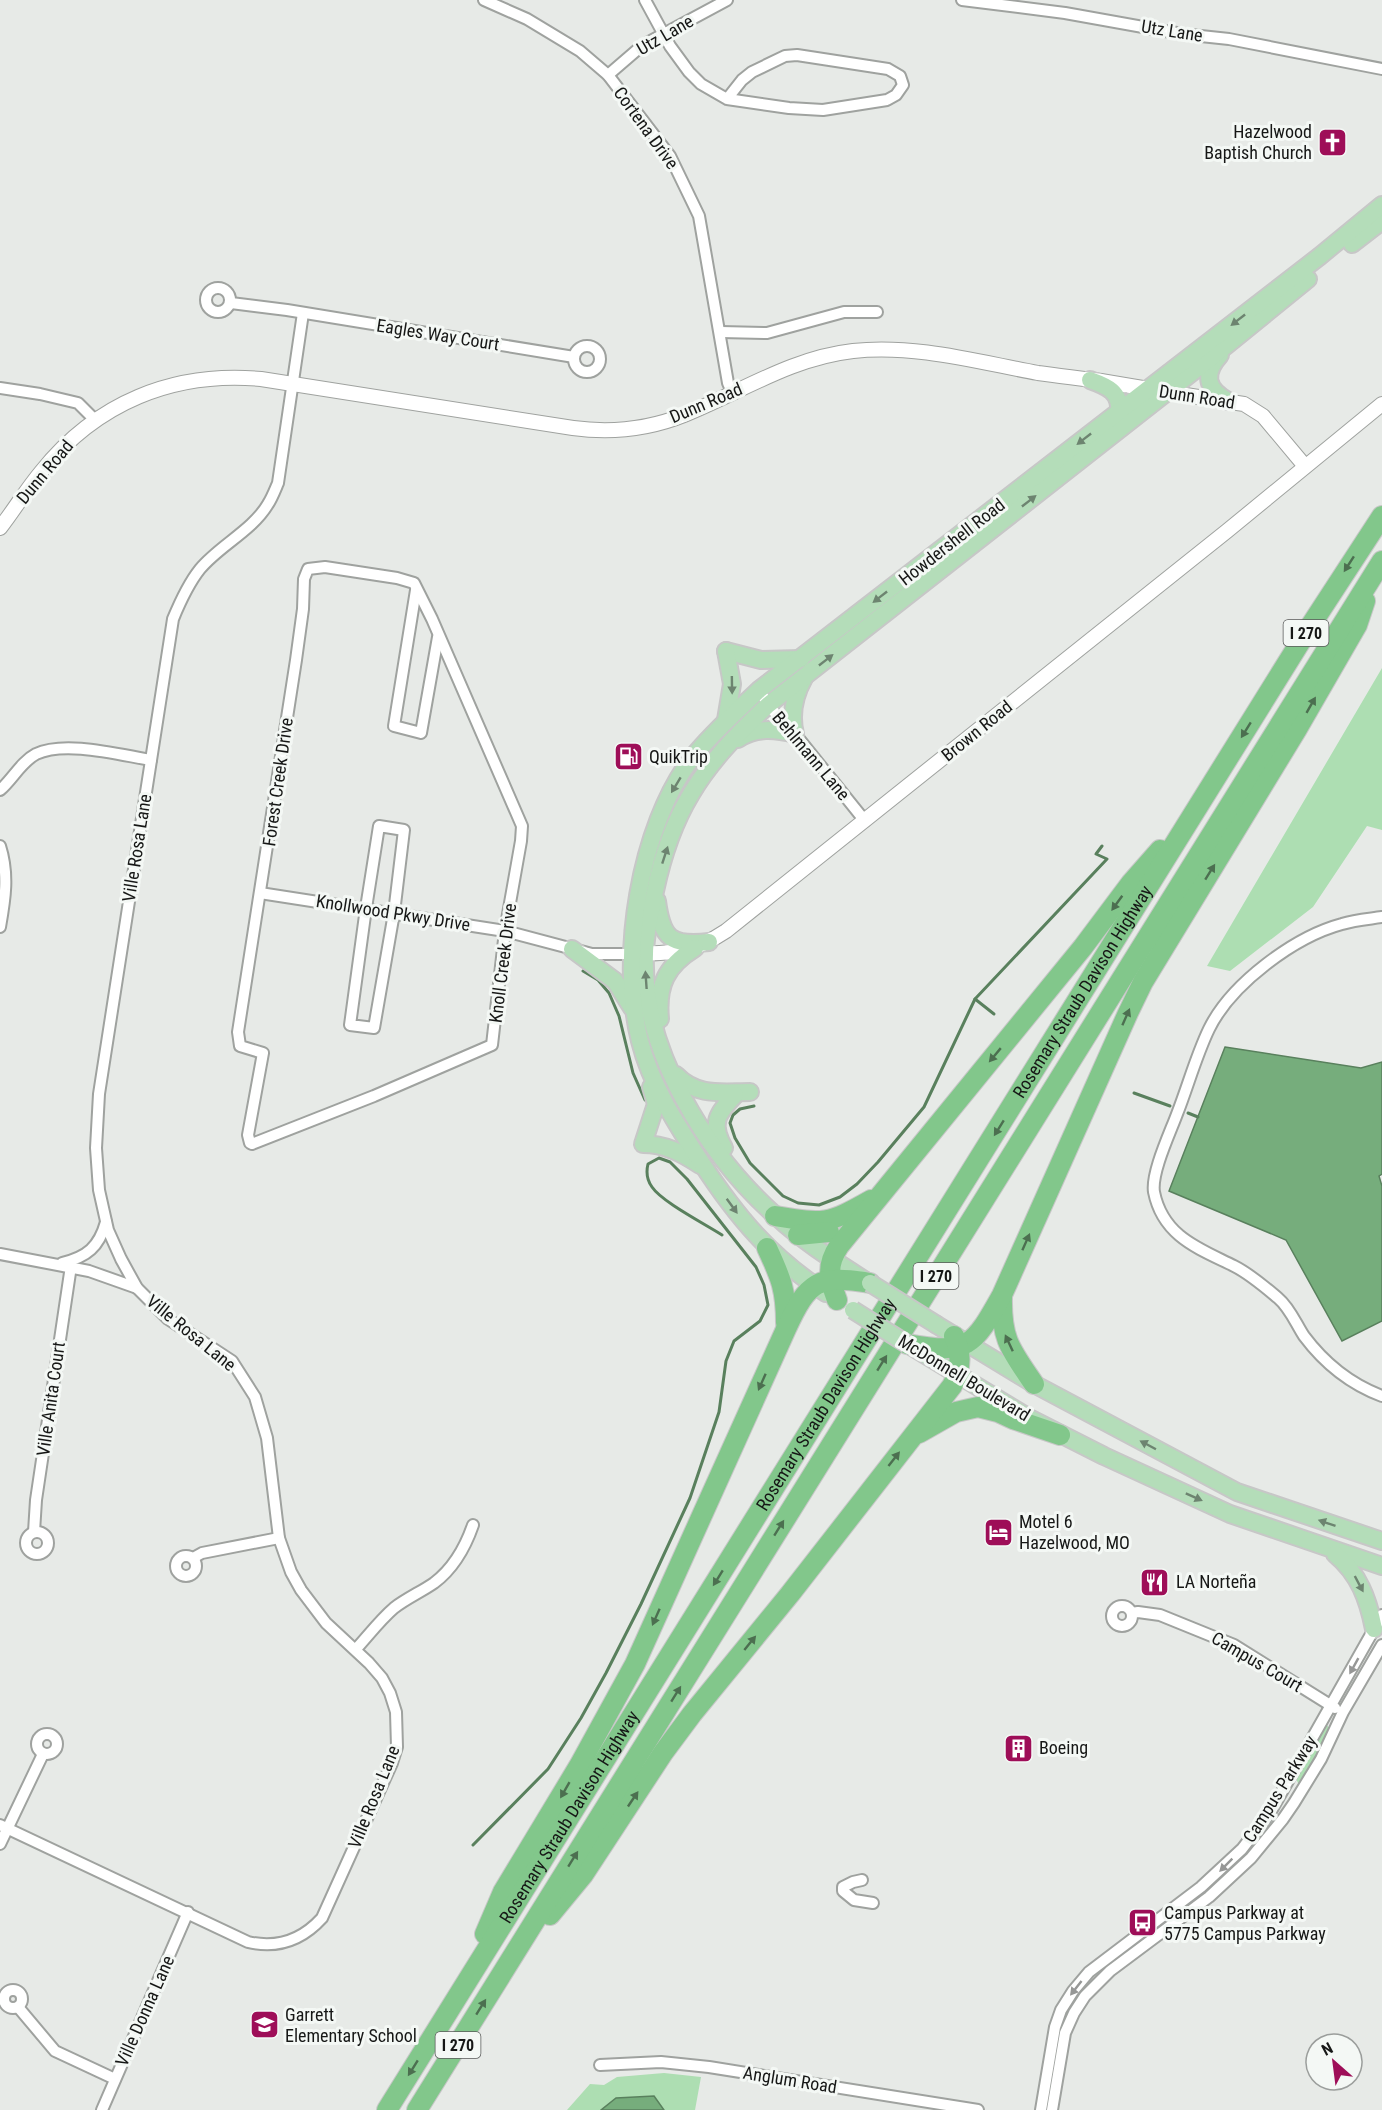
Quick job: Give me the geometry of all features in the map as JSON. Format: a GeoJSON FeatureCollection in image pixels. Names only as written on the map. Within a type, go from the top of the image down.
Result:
{"type":"FeatureCollection","features":[{"type":"Feature","properties":{"kind":"highway","name":"Rosemary Straub Davison Highway"},"geometry":{"type":"LineString","coordinates":[[387,2110],[1331,593],[1382,516]]}},
{"type":"Feature","properties":{"kind":"highway","name":"Rosemary Straub Davison Highway"},"geometry":{"type":"LineString","coordinates":[[417,2110],[1378,567]]}},
{"type":"Feature","properties":{"kind":"highway"},"geometry":{"type":"LineString","coordinates":[[954,1337],[979,1334],[985,1326],[1002,1295],[1143,982],[1274,768],[1357,625],[1378,567]]}},
{"type":"Feature","properties":{"kind":"highway"},"geometry":{"type":"LineString","coordinates":[[823,1283],[839,1246],[1083,947],[1131,882],[1196,810]]}},
{"type":"Feature","properties":{"kind":"highway"},"geometry":{"type":"LineString","coordinates":[[775,1215],[819,1222],[833,1220],[881,1195]]}},
{"type":"Feature","properties":{"kind":"highway"},"geometry":{"type":"LineString","coordinates":[[798,1235],[832,1231],[862,1218]]}},
{"type":"Feature","properties":{"kind":"highway"},"geometry":{"type":"LineString","coordinates":[[767,1248],[782,1279],[785,1293],[786,1329]]}},
{"type":"Feature","properties":{"kind":"highway"},"geometry":{"type":"LineString","coordinates":[[456,2001],[503,1892],[579,1766],[635,1664],[801,1298],[823,1283],[838,1278],[870,1283]]}},
{"type":"Feature","properties":{"kind":"highway"},"geometry":{"type":"LineString","coordinates":[[823,1283],[845,1305]]}},
{"type":"Feature","properties":{"kind":"highway"},"geometry":{"type":"LineString","coordinates":[[1002,1295],[1002,1323],[1005,1335],[1034,1384]]}},
{"type":"Feature","properties":{"kind":"highway"},"geometry":{"type":"LineString","coordinates":[[917,1348],[948,1350],[954,1337]]}},
{"type":"Feature","properties":{"kind":"highway"},"geometry":{"type":"LineString","coordinates":[[498,1981],[583,1875],[692,1714],[790,1594],[952,1386],[960,1365],[954,1337]]}},
{"type":"Feature","properties":{"kind":"highway"},"geometry":{"type":"LineString","coordinates":[[935,1408],[970,1396],[991,1396]]}},
{"type":"Feature","properties":{"kind":"highway"},"geometry":{"type":"LineString","coordinates":[[909,1439],[956,1412],[978,1407],[1060,1435]]}},
{"type":"Feature","properties":{"kind":"main road","name":"Howdershell Road"},"geometry":{"type":"LineString","coordinates":[[638,954],[670,842],[690,794],[734,737],[804,667],[1119,412],[1331,248],[1382,205]]}},
{"type":"Feature","properties":{"kind":"main road","name":"Howdershell Road"},"geometry":{"type":"LineString","coordinates":[[638,954],[633,930],[642,875],[659,817],[691,759],[726,720],[759,690],[804,667],[1168,392],[1382,221]]}},
{"type":"Feature","properties":{"kind":"main road"},"geometry":{"type":"LineString","coordinates":[[1227,345],[1210,368],[1209,380],[1218,396],[1228,402]]}},
{"type":"Feature","properties":{"kind":"main road"},"geometry":{"type":"LineString","coordinates":[[1090,380],[1105,385],[1115,393],[1119,412]]}},
{"type":"Feature","properties":{"kind":"main road"},"geometry":{"type":"LineString","coordinates":[[721,752],[742,737],[758,731],[773,729],[795,734],[791,721],[804,667],[726,651],[732,684],[726,720]]}},
{"type":"Feature","properties":{"kind":"main road"},"geometry":{"type":"LineString","coordinates":[[656,890],[659,918],[667,936],[683,944],[702,945]]}},
{"type":"Feature","properties":{"kind":"main road"},"geometry":{"type":"LineString","coordinates":[[656,1037],[661,1022],[659,1001],[661,986],[667,974],[675,964],[702,945]]}},
{"type":"Feature","properties":{"kind":"main road"},"geometry":{"type":"LineString","coordinates":[[572,949],[615,981],[636,1019]]}},
{"type":"Feature","properties":{"kind":"main road"},"geometry":{"type":"LineString","coordinates":[[638,954],[633,998],[640,1041],[651,1072],[676,1123],[707,1172],[743,1221],[767,1248],[823,1283]]}},
{"type":"Feature","properties":{"kind":"main road","name":"McDonnell Boulevard"},"geometry":{"type":"LineString","coordinates":[[638,954],[656,1037],[668,1066],[709,1138],[752,1191],[798,1235],[954,1337],[1034,1384],[1237,1491],[1380,1540]]}},
{"type":"Feature","properties":{"kind":"main road"},"geometry":{"type":"LineString","coordinates":[[668,1066],[684,1084],[698,1091],[743,1094],[721,1110],[716,1124],[717,1136],[744,1174],[752,1191]]}},
{"type":"Feature","properties":{"kind":"main road"},"geometry":{"type":"LineString","coordinates":[[651,1072],[651,1085],[656,1104],[644,1144],[664,1146],[674,1150],[699,1164],[707,1172]]}},
{"type":"Feature","properties":{"kind":"main road","name":"McDonnell Boulevard"},"geometry":{"type":"LineString","coordinates":[[845,1305],[991,1396],[1060,1435],[1230,1514],[1382,1566]]}},
{"type":"Feature","properties":{"kind":"main road"},"geometry":{"type":"LineString","coordinates":[[1327,1548],[1344,1562],[1357,1578],[1378,1622]]}},
{"type":"Feature","properties":{"kind":"street","name":"Cortena Drive"},"geometry":{"type":"LineString","coordinates":[[484,0],[506,4],[580,51],[608,75],[670,156],[699,216],[721,332],[728,383],[732,392]]}},
{"type":"Feature","properties":{"kind":"street"},"geometry":{"type":"LineString","coordinates":[[645,0],[663,34],[689,72],[702,84],[728,99],[789,108],[823,110],[887,100],[896,95],[903,85],[900,76],[888,69],[797,55],[776,60],[752,72],[742,80],[728,99]]}},
{"type":"Feature","properties":{"kind":"street","name":"Utz Lane"},"geometry":{"type":"LineString","coordinates":[[608,75],[637,50],[727,0]]}},
{"type":"Feature","properties":{"kind":"street","name":"Utz Lane"},"geometry":{"type":"LineString","coordinates":[[962,0],[1065,13],[1182,34],[1229,39],[1382,69]]}},
{"type":"Feature","properties":{"kind":"street","name":"Eagles Way Court"},"geometry":{"type":"LineString","coordinates":[[231,303],[573,357]]}},
{"type":"Feature","properties":{"kind":"street"},"geometry":{"type":"LineString","coordinates":[[721,332],[767,333],[844,312],[877,312]]}},
{"type":"Feature","properties":{"kind":"street"},"geometry":{"type":"LineString","coordinates":[[291,384],[303,313]]}},
{"type":"Feature","properties":{"kind":"street","name":"Dunn Road"},"geometry":{"type":"LineString","coordinates":[[0,528],[61,449],[95,420],[138,396],[177,382],[239,377],[595,431],[632,429],[683,416],[732,392],[809,360],[855,351],[906,350],[1244,404],[1263,416],[1304,465]]}},
{"type":"Feature","properties":{"kind":"street","name":"Ville Rosa Lane"},"geometry":{"type":"LineString","coordinates":[[3,1827],[248,1942],[269,1945],[298,1938],[312,1929],[322,1918],[387,1776],[397,1747],[396,1712],[390,1693],[369,1662],[326,1623],[312,1606],[291,1572],[279,1538],[267,1438],[255,1397],[232,1361],[168,1319],[137,1288],[121,1259],[106,1222],[96,1169],[99,1094],[173,619],[200,570],[229,541],[246,530],[268,505],[278,483],[291,384]]}},
{"type":"Feature","properties":{"kind":"street"},"geometry":{"type":"LineString","coordinates":[[0,388],[78,403],[95,420]]}},
{"type":"Feature","properties":{"kind":"street"},"geometry":{"type":"LineString","coordinates":[[1304,465],[1382,404]]}},
{"type":"Feature","properties":{"kind":"street","name":"Brown Road"},"geometry":{"type":"LineString","coordinates":[[638,954],[670,952],[702,945],[746,917],[1227,531],[1304,465]]}},
{"type":"Feature","properties":{"kind":"street","name":"Forest Creek Drive"},"geometry":{"type":"LineString","coordinates":[[250,1143],[248,1135],[263,1053],[240,1046],[238,1032],[278,784],[303,609],[304,579],[308,569],[325,567],[397,578],[414,583],[416,589]]}},
{"type":"Feature","properties":{"kind":"street"},"geometry":{"type":"LineString","coordinates":[[416,589],[432,619],[438,637],[421,733],[394,726],[416,589]]}},
{"type":"Feature","properties":{"kind":"street","name":"Knoll Creek Drive"},"geometry":{"type":"LineString","coordinates":[[250,1143],[278,1135],[492,1045],[522,826],[438,637]]}},
{"type":"Feature","properties":{"kind":"street","name":"Behlmann Lane"},"geometry":{"type":"LineString","coordinates":[[759,690],[768,705],[795,734],[865,821]]}},
{"type":"Feature","properties":{"kind":"street"},"geometry":{"type":"LineString","coordinates":[[0,790],[25,762],[36,754],[48,750],[79,749],[151,760]]}},
{"type":"Feature","properties":{"kind":"street"},"geometry":{"type":"LineString","coordinates":[[379,826],[404,830],[394,913],[374,1028],[350,1025],[366,908],[379,826]]}},
{"type":"Feature","properties":{"kind":"street"},"geometry":{"type":"LineString","coordinates":[[0,846],[7,884],[0,927]]}},
{"type":"Feature","properties":{"kind":"street","name":"Knollwood Pkwy Drive"},"geometry":{"type":"LineString","coordinates":[[260,893],[506,931],[592,954],[638,954]]}},
{"type":"Feature","properties":{"kind":"street"},"geometry":{"type":"LineString","coordinates":[[1382,916],[1341,924],[1305,939],[1278,955],[1254,974],[1231,999],[1210,1028],[1157,1166],[1154,1191],[1161,1210],[1172,1227],[1186,1241],[1203,1252],[1236,1267],[1281,1300],[1303,1335],[1333,1368],[1352,1383],[1382,1396]]}},
{"type":"Feature","properties":{"kind":"street"},"geometry":{"type":"LineString","coordinates":[[58,1264],[81,1257],[92,1249],[100,1241],[106,1222]]}},
{"type":"Feature","properties":{"kind":"street"},"geometry":{"type":"LineString","coordinates":[[0,1254],[70,1266],[137,1288]]}},
{"type":"Feature","properties":{"kind":"street","name":"Ville Anita Court"},"geometry":{"type":"LineString","coordinates":[[34,1532],[36,1500],[70,1266]]}},
{"type":"Feature","properties":{"kind":"street"},"geometry":{"type":"LineString","coordinates":[[356,1650],[393,1610],[445,1573],[462,1553],[473,1525]]}},
{"type":"Feature","properties":{"kind":"street"},"geometry":{"type":"LineString","coordinates":[[193,1558],[202,1553],[279,1538]]}},
{"type":"Feature","properties":{"kind":"street","name":"Campus Court"},"geometry":{"type":"LineString","coordinates":[[1132,1613],[1160,1616],[1234,1645],[1343,1712]]}},
{"type":"Feature","properties":{"kind":"street","name":"Campus Parkway"},"geometry":{"type":"LineString","coordinates":[[1041,2110],[1054,2027],[1073,1991],[1089,1972],[1201,1887],[1242,1849],[1271,1811],[1378,1622]]}},
{"type":"Feature","properties":{"kind":"street","name":"Campus Parkway"},"geometry":{"type":"LineString","coordinates":[[1052,2110],[1065,2033],[1085,1996],[1123,1960],[1209,1897],[1251,1858],[1283,1819],[1321,1759],[1343,1712],[1382,1644]]}},
{"type":"Feature","properties":{"kind":"street"},"geometry":{"type":"LineString","coordinates":[[0,1844],[3,1827],[43,1754]]}},
{"type":"Feature","properties":{"kind":"street"},"geometry":{"type":"LineString","coordinates":[[862,1880],[846,1885],[843,1891],[854,1900],[873,1903]]}},
{"type":"Feature","properties":{"kind":"street","name":"Ville Donna Lane"},"geometry":{"type":"LineString","coordinates":[[102,2110],[188,1912]]}},
{"type":"Feature","properties":{"kind":"street"},"geometry":{"type":"LineString","coordinates":[[18,2007],[55,2051],[115,2079]]}},
{"type":"Feature","properties":{"kind":"street","name":"Anglum Road"},"geometry":{"type":"LineString","coordinates":[[600,2065],[661,2062],[708,2067],[978,2110]]}},
{"type":"Feature","properties":{"kind":"shaded area"},"geometry":{"type":"Polygon","coordinates":[[[1382,668],[1382,830],[1367,826],[1313,907],[1230,971],[1207,966],[1382,668]]]}},
{"type":"Feature","properties":{"kind":"shaded area"},"geometry":{"type":"Polygon","coordinates":[[[1225,1047],[1361,1068],[1382,1062],[1382,1174],[1379,1176],[1382,1186],[1382,1321],[1342,1341],[1286,1240],[1169,1191],[1225,1047]]]}},
{"type":"Feature","properties":{"kind":"shaded area"},"geometry":{"type":"Polygon","coordinates":[[[1327,1725],[1329,1728],[1316,1758],[1298,1783],[1296,1778],[1327,1725]]]}},
{"type":"Feature","properties":{"kind":"shaded area"},"geometry":{"type":"Polygon","coordinates":[[[664,2073],[701,2077],[695,2110],[664,2110],[654,2096],[616,2098],[601,2110],[567,2110],[590,2084],[604,2085],[617,2077],[664,2073]]]}},
{"type":"Feature","properties":{"kind":"shaded area"},"geometry":{"type":"Polygon","coordinates":[[[654,2096],[664,2110],[601,2110],[616,2098],[654,2096]]]}},
{"type":"Feature","properties":{"kind":"waterway"},"geometry":{"type":"LineString","coordinates":[[754,1106],[740,1109],[733,1115],[730,1123],[735,1138],[750,1163],[783,1196],[798,1203],[819,1205],[840,1197],[857,1184],[878,1162],[924,1107],[975,999],[1107,859],[1096,854],[1102,846]]}},
{"type":"Feature","properties":{"kind":"waterway"},"geometry":{"type":"LineString","coordinates":[[583,971],[598,980],[609,993],[619,1016],[633,1073],[645,1100]]}},
{"type":"Feature","properties":{"kind":"waterway"},"geometry":{"type":"LineString","coordinates":[[975,999],[994,1014]]}},
{"type":"Feature","properties":{"kind":"waterway"},"geometry":{"type":"LineString","coordinates":[[1134,1093],[1170,1106]]}},
{"type":"Feature","properties":{"kind":"waterway"},"geometry":{"type":"LineString","coordinates":[[1188,1113],[1198,1117]]}},
{"type":"Feature","properties":{"kind":"waterway"},"geometry":{"type":"LineString","coordinates":[[473,1845],[548,1769],[581,1718],[606,1673],[690,1498],[719,1412],[726,1361],[734,1341],[760,1321],[768,1305],[764,1285],[756,1267],[687,1179],[670,1162],[659,1158],[648,1164],[648,1179],[657,1193],[722,1235]]}},
{"type":"Feature","properties":{"kind":"place","name":"Hazelwood Baptish Church"},"geometry":{"type":"Point","coordinates":[1333,142]}},
{"type":"Feature","properties":{"kind":"place","name":"QuikTrip"},"geometry":{"type":"Point","coordinates":[628,757]}},
{"type":"Feature","properties":{"kind":"place","name":"Motel 6 Hazelwood, MO"},"geometry":{"type":"Point","coordinates":[998,1532]}},
{"type":"Feature","properties":{"kind":"place","name":"LA Norteña"},"geometry":{"type":"Point","coordinates":[1155,1582]}},
{"type":"Feature","properties":{"kind":"place","name":"Boeing"},"geometry":{"type":"Point","coordinates":[1018,1748]}},
{"type":"Feature","properties":{"kind":"place","name":"Campus Parkway at 5775 Campus Parkway"},"geometry":{"type":"Point","coordinates":[1143,1923]}},
{"type":"Feature","properties":{"kind":"place","name":"Garrett Elementary School"},"geometry":{"type":"Point","coordinates":[264,2025]}}]}
